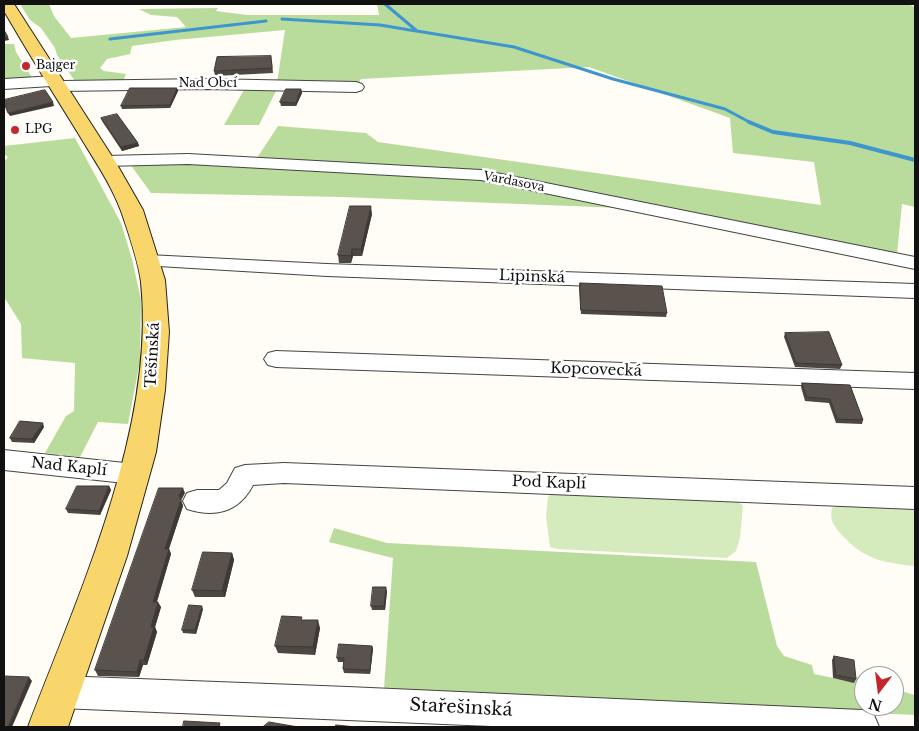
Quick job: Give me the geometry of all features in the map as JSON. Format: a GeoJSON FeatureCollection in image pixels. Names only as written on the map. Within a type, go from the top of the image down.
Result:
{"type":"FeatureCollection","features":[{"type":"Feature","properties":{"kind":"main road","name":"Těšínská"},"geometry":{"type":"LineString","coordinates":[[8,12],[57,83],[105,161],[132,210],[153,280],[156,332],[151,390],[141,452],[110,556],[48,727]]}},
{"type":"Feature","properties":{"kind":"street","name":"Nad Obcí"},"geometry":{"type":"LineString","coordinates":[[4,84],[207,84],[356,87]]}},
{"type":"Feature","properties":{"kind":"street","name":"Vardasova"},"geometry":{"type":"LineString","coordinates":[[105,161],[188,159],[481,175],[915,262]]}},
{"type":"Feature","properties":{"kind":"street","name":"Lipinská"},"geometry":{"type":"LineString","coordinates":[[148,261],[327,270],[915,291]]}},
{"type":"Feature","properties":{"kind":"street","name":"Kopcovecká"},"geometry":{"type":"LineString","coordinates":[[276,359],[915,381]]}},
{"type":"Feature","properties":{"kind":"street","name":"Nad Kaplí"},"geometry":{"type":"LineString","coordinates":[[4,460],[134,474]]}},
{"type":"Feature","properties":{"kind":"street","name":"Pod Kaplí"},"geometry":{"type":"LineString","coordinates":[[197,501],[218,503],[236,493],[245,475],[284,473],[915,498]]}},
{"type":"Feature","properties":{"kind":"street","name":"Stařešinská"},"geometry":{"type":"LineString","coordinates":[[60,692],[862,727]]}},
{"type":"Feature","properties":{"kind":"green space"},"geometry":{"type":"Polygon","coordinates":[[[20,4],[49,4],[54,16],[71,38],[186,27],[177,17],[151,15],[139,9],[218,8],[216,11],[247,15],[379,15],[377,4],[907,4],[915,7],[915,207],[902,204],[897,254],[647,209],[342,197],[151,193],[130,164],[253,164],[278,126],[366,133],[378,142],[821,205],[814,162],[733,153],[730,118],[589,67],[361,79],[358,84],[277,83],[285,30],[132,46],[130,54],[107,59],[100,68],[104,71],[126,74],[123,82],[77,84],[41,28],[30,20],[20,4]]]}},
{"type":"Feature","properties":{"kind":"green space"},"geometry":{"type":"Polygon","coordinates":[[[4,44],[14,44],[16,52],[33,79],[36,80],[4,83],[4,44]]]}},
{"type":"Feature","properties":{"kind":"green space"},"geometry":{"type":"Polygon","coordinates":[[[245,88],[277,89],[259,125],[224,125],[245,88]]]}},
{"type":"Feature","properties":{"kind":"green space"},"geometry":{"type":"Polygon","coordinates":[[[75,138],[121,223],[132,259],[141,300],[140,361],[128,424],[98,422],[80,457],[45,453],[66,416],[74,411],[75,363],[22,358],[21,324],[4,297],[4,162],[8,157],[4,154],[4,146],[75,138]]]}},
{"type":"Feature","properties":{"kind":"green space"},"geometry":{"type":"Polygon","coordinates":[[[554,491],[737,500],[743,506],[740,538],[736,551],[727,558],[550,547],[546,516],[548,497],[554,491]]]}},
{"type":"Feature","properties":{"kind":"green space"},"geometry":{"type":"Polygon","coordinates":[[[838,504],[915,505],[915,566],[884,561],[866,555],[850,543],[833,523],[831,516],[832,508],[838,504]]]}},
{"type":"Feature","properties":{"kind":"green space"},"geometry":{"type":"Polygon","coordinates":[[[334,528],[387,543],[756,562],[777,646],[784,656],[812,665],[814,674],[853,682],[854,676],[854,712],[384,689],[393,558],[329,542],[334,528]]]}},
{"type":"Feature","properties":{"kind":"green space"},"geometry":{"type":"Polygon","coordinates":[[[904,692],[915,695],[915,715],[904,714],[904,692]]]}},
{"type":"Feature","properties":{"kind":"building"},"geometry":{"type":"Polygon","coordinates":[[[4,30],[8,37],[4,38],[4,30]]]}},
{"type":"Feature","properties":{"kind":"building"},"geometry":{"type":"Polygon","coordinates":[[[271,56],[272,68],[214,71],[217,57],[271,56]]]}},
{"type":"Feature","properties":{"kind":"building"},"geometry":{"type":"Polygon","coordinates":[[[130,88],[177,88],[170,105],[121,106],[130,88]]]}},
{"type":"Feature","properties":{"kind":"building"},"geometry":{"type":"Polygon","coordinates":[[[286,89],[301,89],[296,103],[280,102],[286,89]]]}},
{"type":"Feature","properties":{"kind":"building"},"geometry":{"type":"Polygon","coordinates":[[[45,90],[53,102],[8,113],[4,100],[45,90]]]}},
{"type":"Feature","properties":{"kind":"building"},"geometry":{"type":"Polygon","coordinates":[[[117,114],[138,143],[121,147],[101,118],[117,114]]]}},
{"type":"Feature","properties":{"kind":"building"},"geometry":{"type":"Polygon","coordinates":[[[350,206],[371,206],[361,249],[352,249],[351,256],[338,255],[350,206]]]}},
{"type":"Feature","properties":{"kind":"building"},"geometry":{"type":"Polygon","coordinates":[[[580,283],[662,286],[667,313],[581,310],[580,283]]]}},
{"type":"Feature","properties":{"kind":"building"},"geometry":{"type":"Polygon","coordinates":[[[829,332],[842,365],[796,363],[785,333],[829,332]]]}},
{"type":"Feature","properties":{"kind":"building"},"geometry":{"type":"Polygon","coordinates":[[[802,383],[850,385],[863,420],[837,419],[830,399],[807,397],[802,383]]]}},
{"type":"Feature","properties":{"kind":"building"},"geometry":{"type":"Polygon","coordinates":[[[20,421],[43,423],[32,439],[10,438],[20,421]]]}},
{"type":"Feature","properties":{"kind":"building"},"geometry":{"type":"Polygon","coordinates":[[[77,486],[109,486],[99,511],[66,509],[77,486]]]}},
{"type":"Feature","properties":{"kind":"building"},"geometry":{"type":"Polygon","coordinates":[[[159,488],[183,488],[179,495],[181,500],[165,549],[169,549],[153,602],[158,602],[151,627],[154,627],[144,660],[140,660],[137,672],[95,670],[159,488]]]}},
{"type":"Feature","properties":{"kind":"building"},"geometry":{"type":"Polygon","coordinates":[[[203,552],[232,553],[222,591],[192,590],[203,552]]]}},
{"type":"Feature","properties":{"kind":"building"},"geometry":{"type":"Polygon","coordinates":[[[373,587],[386,587],[384,606],[371,606],[373,587]]]}},
{"type":"Feature","properties":{"kind":"building"},"geometry":{"type":"Polygon","coordinates":[[[189,605],[202,606],[195,630],[182,630],[189,605]]]}},
{"type":"Feature","properties":{"kind":"building"},"geometry":{"type":"Polygon","coordinates":[[[282,616],[302,617],[301,620],[318,620],[313,647],[275,646],[282,616]]]}},
{"type":"Feature","properties":{"kind":"building"},"geometry":{"type":"Polygon","coordinates":[[[339,644],[372,646],[370,670],[343,669],[344,658],[337,658],[339,644]]]}},
{"type":"Feature","properties":{"kind":"building"},"geometry":{"type":"Polygon","coordinates":[[[834,656],[854,660],[854,679],[836,675],[834,656]]]}},
{"type":"Feature","properties":{"kind":"building"},"geometry":{"type":"Polygon","coordinates":[[[4,676],[29,677],[8,727],[4,727],[4,676]]]}},
{"type":"Feature","properties":{"kind":"building"},"geometry":{"type":"Polygon","coordinates":[[[184,721],[220,723],[219,727],[183,727],[184,721]]]}},
{"type":"Feature","properties":{"kind":"building"},"geometry":{"type":"Polygon","coordinates":[[[269,722],[298,727],[263,727],[269,722]]]}},
{"type":"Feature","properties":{"kind":"building"},"geometry":{"type":"Polygon","coordinates":[[[336,725],[356,727],[336,727],[336,725]]]}},
{"type":"Feature","properties":{"kind":"waterway"},"geometry":{"type":"LineString","coordinates":[[385,4],[417,31],[514,47],[613,79],[725,109],[750,122]]}},
{"type":"Feature","properties":{"kind":"waterway"},"geometry":{"type":"LineString","coordinates":[[282,19],[380,25],[416,31]]}},
{"type":"Feature","properties":{"kind":"waterway"},"geometry":{"type":"LineString","coordinates":[[110,39],[266,21]]}},
{"type":"Feature","properties":{"kind":"waterway"},"geometry":{"type":"LineString","coordinates":[[750,122],[773,132],[850,143],[915,160]]}},
{"type":"Feature","properties":{"kind":"place","name":"Bajger"},"geometry":{"type":"Point","coordinates":[26,66]}},
{"type":"Feature","properties":{"kind":"place","name":"LPG"},"geometry":{"type":"Point","coordinates":[15,130]}}]}
